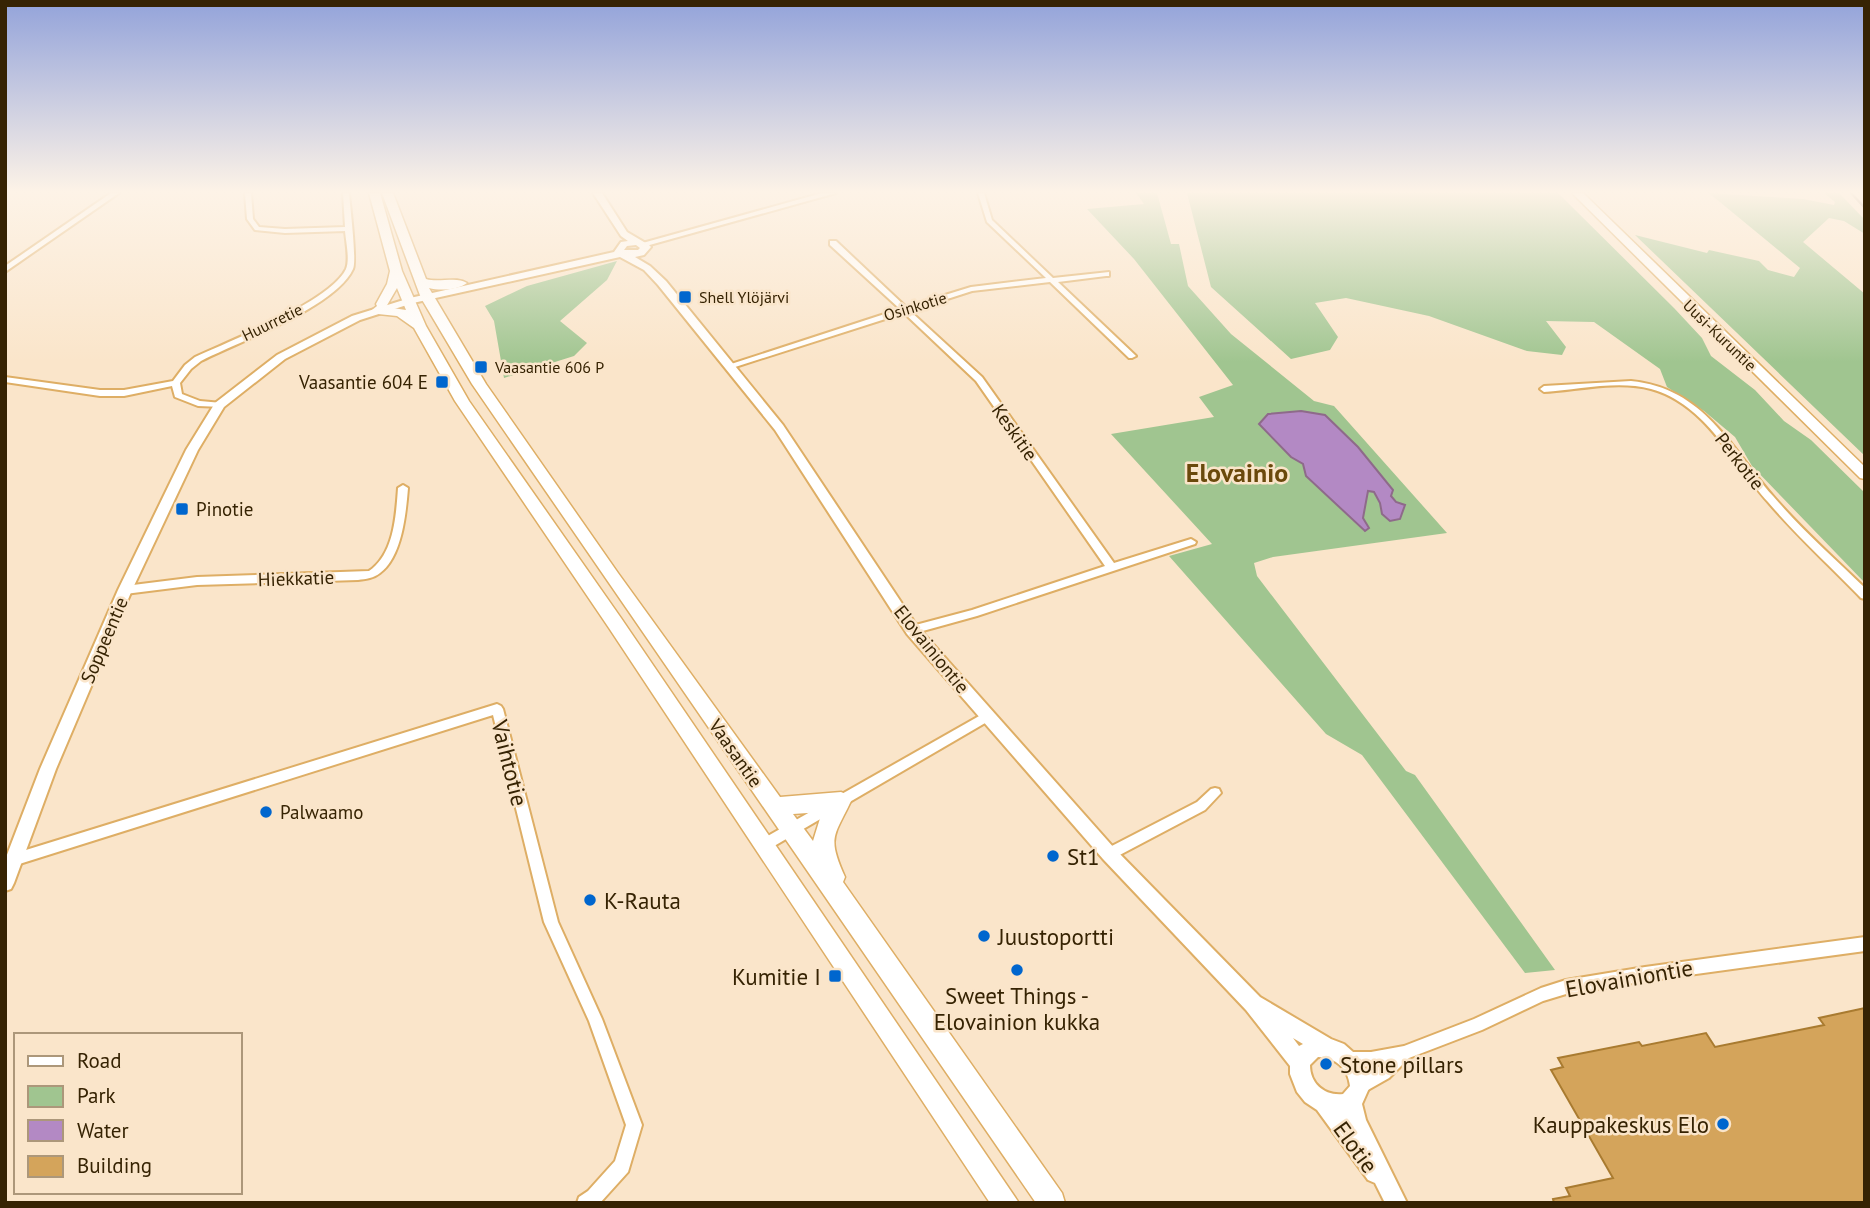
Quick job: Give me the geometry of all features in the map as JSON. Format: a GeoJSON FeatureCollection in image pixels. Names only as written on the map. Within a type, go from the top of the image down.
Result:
{"type":"FeatureCollection","features":[{"type":"Feature","properties":{"kind":"highway","name":"Vaasantie"},"geometry":{"type":"LineString","coordinates":[[390,249],[419,326],[462,401],[1006,1203]]}},
{"type":"Feature","properties":{"kind":"highway","name":"Vaasantie"},"geometry":{"type":"LineString","coordinates":[[408,249],[438,320],[516,439],[851,912],[1052,1203]]}},
{"type":"Feature","properties":{"kind":"highway"},"geometry":{"type":"LineString","coordinates":[[396,271],[393,284],[380,307],[400,312],[419,326]]}},
{"type":"Feature","properties":{"kind":"highway"},"geometry":{"type":"LineString","coordinates":[[424,291],[438,286],[455,288]]}},
{"type":"Feature","properties":{"kind":"highway"},"geometry":{"type":"LineString","coordinates":[[438,320],[443,303],[455,288]]}},
{"type":"Feature","properties":{"kind":"highway"},"geometry":{"type":"LineString","coordinates":[[773,805],[841,801]]}},
{"type":"Feature","properties":{"kind":"highway"},"geometry":{"type":"LineString","coordinates":[[841,801],[826,821],[822,848],[851,912]]}},
{"type":"Feature","properties":{"kind":"main road","name":"Soppeentie"},"geometry":{"type":"LineString","coordinates":[[5,883],[48,769],[125,590],[192,450],[219,405],[281,357],[319,334],[380,307],[409,299],[424,291],[455,288],[612,249]]}},
{"type":"Feature","properties":{"kind":"main road","name":"Elovainiontie"},"geometry":{"type":"LineString","coordinates":[[625,249],[662,283],[797,452],[912,630],[1109,854],[1253,1003],[1300,1063]]}},
{"type":"Feature","properties":{"kind":"main road","name":"Elovainiontie"},"geometry":{"type":"LineString","coordinates":[[641,249],[647,268]]}},
{"type":"Feature","properties":{"kind":"main road","name":"Uusi-Kuruntie"},"geometry":{"type":"LineString","coordinates":[[1635,249],[1865,475]]}},
{"type":"Feature","properties":{"kind":"main road","name":"Elovainiontie"},"geometry":{"type":"LineString","coordinates":[[1253,1003],[1324,1046]]}},
{"type":"Feature","properties":{"kind":"main road"},"geometry":{"type":"LineString","coordinates":[[1324,1046],[1338,1050],[1349,1059],[1357,1072],[1355,1094],[1339,1106],[1325,1104],[1315,1098],[1305,1086],[1300,1072],[1300,1063],[1309,1050],[1324,1046]]}},
{"type":"Feature","properties":{"kind":"main road","name":"Elotie"},"geometry":{"type":"LineString","coordinates":[[1355,1094],[1357,1123],[1392,1197]]}},
{"type":"Feature","properties":{"kind":"main road","name":"Elotie"},"geometry":{"type":"LineString","coordinates":[[1325,1104],[1392,1197]]}},
{"type":"Feature","properties":{"kind":"street"},"geometry":{"type":"LineString","coordinates":[[5,270],[35,249]]}},
{"type":"Feature","properties":{"kind":"street","name":"Huurretie"},"geometry":{"type":"LineString","coordinates":[[176,383],[187,367],[198,359],[287,316],[339,283],[351,267],[350,249]]}},
{"type":"Feature","properties":{"kind":"street","name":"Keskitie"},"geometry":{"type":"LineString","coordinates":[[840,249],[979,379],[1112,568]]}},
{"type":"Feature","properties":{"kind":"street"},"geometry":{"type":"LineString","coordinates":[[1019,249],[1132,356]]}},
{"type":"Feature","properties":{"kind":"street","name":"Osinkotie"},"geometry":{"type":"LineString","coordinates":[[729,366],[971,289],[1049,278],[1106,274]]}},
{"type":"Feature","properties":{"kind":"street"},"geometry":{"type":"LineString","coordinates":[[5,379],[100,393],[124,393],[176,383],[178,395],[219,405]]}},
{"type":"Feature","properties":{"kind":"street","name":"Perkotie"},"geometry":{"type":"LineString","coordinates":[[1544,389],[1628,385],[1655,388],[1667,393],[1698,413],[1723,436],[1769,498],[1865,595]]}},
{"type":"Feature","properties":{"kind":"street","name":"Hiekkatie"},"geometry":{"type":"LineString","coordinates":[[125,590],[197,581],[358,576],[374,573],[387,560],[394,540],[402,508],[403,488]]}},
{"type":"Feature","properties":{"kind":"street"},"geometry":{"type":"LineString","coordinates":[[912,630],[1191,542]]}},
{"type":"Feature","properties":{"kind":"street","name":"Vaihtotie"},"geometry":{"type":"LineString","coordinates":[[13,860],[497,709],[551,922],[596,1020],[634,1125],[622,1166],[594,1197],[585,1203]]}},
{"type":"Feature","properties":{"kind":"street"},"geometry":{"type":"LineString","coordinates":[[764,845],[988,716]]}},
{"type":"Feature","properties":{"kind":"street"},"geometry":{"type":"LineString","coordinates":[[1109,854],[1201,806],[1215,793]]}},
{"type":"Feature","properties":{"kind":"street","name":"Elovainiontie"},"geometry":{"type":"LineString","coordinates":[[1349,1059],[1404,1054],[1477,1025],[1541,995],[1566,988],[1686,968],[1865,944]]}},
{"type":"Feature","properties":{"kind":"street","name":"Elovainiontie"},"geometry":{"type":"LineString","coordinates":[[1355,1094],[1392,1068],[1404,1054]]}},
{"type":"Feature","properties":{"kind":"green space"},"geometry":{"type":"Polygon","coordinates":[[[1125,249],[1180,249],[1188,286],[1231,334],[1314,401],[1334,406],[1447,533],[1273,557],[1254,563],[1257,576],[1406,771],[1415,775],[1555,970],[1525,973],[1362,755],[1326,734],[1169,556],[1212,544],[1111,434],[1214,417],[1199,397],[1233,385],[1125,249]],[[1303,464],[1306,476],[1364,531],[1369,528],[1363,518],[1368,490],[1374,492],[1382,514],[1390,521],[1396,502],[1391,496],[1303,464]]]}},
{"type":"Feature","properties":{"kind":"green space"},"geometry":{"type":"Polygon","coordinates":[[[1201,249],[1615,249],[1702,338],[1711,356],[1755,390],[1784,421],[1811,440],[1865,493],[1865,583],[1752,466],[1735,437],[1704,411],[1667,387],[1660,369],[1594,322],[1546,321],[1566,347],[1562,355],[1527,351],[1429,316],[1346,298],[1315,303],[1338,337],[1330,350],[1291,359],[1211,287],[1201,249]]]}},
{"type":"Feature","properties":{"kind":"green space"},"geometry":{"type":"Polygon","coordinates":[[[1650,249],[1692,249],[1707,253],[1709,250],[1759,261],[1768,270],[1794,277],[1800,268],[1777,249],[1812,249],[1865,294],[1865,456],[1650,249]]]}},
{"type":"Feature","properties":{"kind":"green space"},"geometry":{"type":"Polygon","coordinates":[[[617,261],[607,280],[560,321],[587,343],[574,356],[504,378],[494,321],[485,306],[527,286],[617,261]]]}},
{"type":"Feature","properties":{"kind":"water"},"geometry":{"type":"Polygon","coordinates":[[[1301,411],[1325,415],[1358,447],[1393,490],[1391,496],[1396,502],[1405,505],[1400,519],[1390,521],[1382,514],[1374,492],[1368,491],[1363,518],[1369,528],[1365,531],[1306,476],[1303,464],[1291,457],[1259,424],[1268,414],[1301,411]]]}},
{"type":"Feature","properties":{"kind":"building","name":"Kauppakeskus Elo"},"geometry":{"type":"Polygon","coordinates":[[[1865,1008],[1865,1203],[1554,1203],[1553,1199],[1570,1196],[1566,1188],[1613,1178],[1551,1070],[1563,1067],[1558,1058],[1639,1042],[1642,1046],[1706,1033],[1715,1047],[1824,1025],[1819,1018],[1865,1008]]]}},
{"type":"Feature","properties":{"kind":"place","name":"Shell Ylöjärvi"},"geometry":{"type":"Point","coordinates":[685,297]}},
{"type":"Feature","properties":{"kind":"place","name":"Vaasantie 606 P"},"geometry":{"type":"Point","coordinates":[481,367]}},
{"type":"Feature","properties":{"kind":"place","name":"Vaasantie 604 E"},"geometry":{"type":"Point","coordinates":[442,382]}},
{"type":"Feature","properties":{"kind":"place","name":"Pinotie"},"geometry":{"type":"Point","coordinates":[182,509]}},
{"type":"Feature","properties":{"kind":"place","name":"Palwaamo"},"geometry":{"type":"Point","coordinates":[266,812]}},
{"type":"Feature","properties":{"kind":"place","name":"St1"},"geometry":{"type":"Point","coordinates":[1053,856]}},
{"type":"Feature","properties":{"kind":"place","name":"K-Rauta"},"geometry":{"type":"Point","coordinates":[590,900]}},
{"type":"Feature","properties":{"kind":"place","name":"Juustoportti"},"geometry":{"type":"Point","coordinates":[984,936]}},
{"type":"Feature","properties":{"kind":"place","name":"Sweet Things - Elovainion kukka"},"geometry":{"type":"Point","coordinates":[1017,970]}},
{"type":"Feature","properties":{"kind":"place","name":"Kumitie I"},"geometry":{"type":"Point","coordinates":[835,976]}},
{"type":"Feature","properties":{"kind":"place","name":"Stone pillars"},"geometry":{"type":"Point","coordinates":[1326,1064]}},
{"type":"Feature","properties":{"kind":"place","name":"Kauppakeskus Elo"},"geometry":{"type":"Point","coordinates":[1723,1124]}},
{"type":"Feature","properties":{"kind":"district","name":"Elovainio"},"geometry":{"type":"Point","coordinates":[1237,472]}}]}
